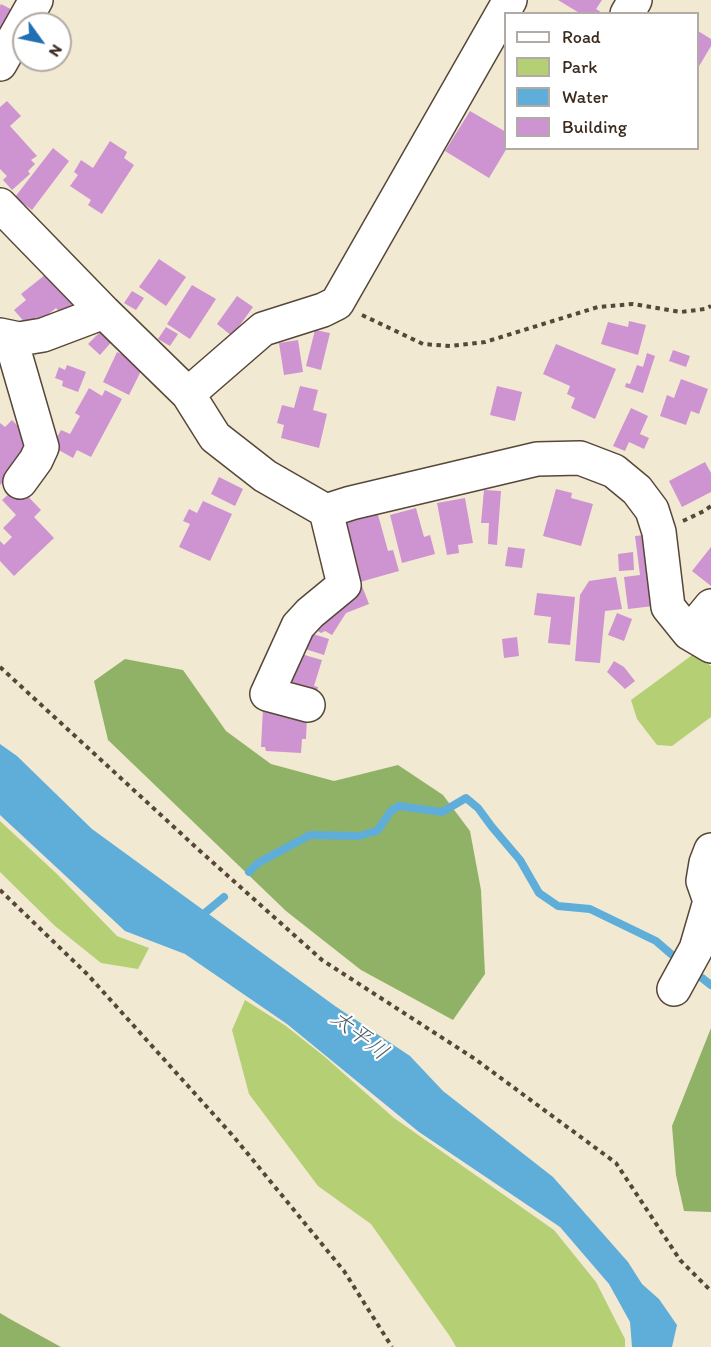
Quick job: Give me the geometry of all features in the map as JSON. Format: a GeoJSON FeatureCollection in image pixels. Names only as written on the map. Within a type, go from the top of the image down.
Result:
{"type":"FeatureCollection","features":[{"type":"Feature","properties":{"kind":"street"},"geometry":{"type":"LineString","coordinates":[[0,64],[36,0]]}},
{"type":"Feature","properties":{"kind":"street"},"geometry":{"type":"LineString","coordinates":[[189,394],[263,329],[323,310],[337,303],[510,0]]}},
{"type":"Feature","properties":{"kind":"street"},"geometry":{"type":"LineString","coordinates":[[0,205],[104,312],[189,394],[214,437],[265,476],[326,511],[344,585],[298,626],[267,694],[309,705]]}},
{"type":"Feature","properties":{"kind":"street"},"geometry":{"type":"LineString","coordinates":[[20,482],[36,460],[42,447],[10,337],[43,335],[104,312]]}},
{"type":"Feature","properties":{"kind":"street"},"geometry":{"type":"LineString","coordinates":[[326,511],[537,459],[580,458],[614,471],[637,489],[652,510],[658,532],[668,607],[700,640],[711,606]]}},
{"type":"Feature","properties":{"kind":"street"},"geometry":{"type":"LineString","coordinates":[[674,989],[696,949],[710,901],[703,881],[711,850]]}},
{"type":"Feature","properties":{"kind":"path"},"geometry":{"type":"LineString","coordinates":[[337,303],[423,344],[450,346],[485,342],[598,307],[633,304],[681,312],[711,306]]}},
{"type":"Feature","properties":{"kind":"path"},"geometry":{"type":"LineString","coordinates":[[0,667],[322,960],[475,1059],[616,1163],[681,1260],[711,1291]]}},
{"type":"Feature","properties":{"kind":"path"},"geometry":{"type":"LineString","coordinates":[[0,890],[88,975],[234,1137],[344,1271],[392,1347]]}},
{"type":"Feature","properties":{"kind":"green space"},"geometry":{"type":"Polygon","coordinates":[[[695,653],[711,666],[711,717],[672,746],[657,745],[637,719],[631,700],[695,653]]]}},
{"type":"Feature","properties":{"kind":"green space"},"geometry":{"type":"Polygon","coordinates":[[[125,659],[183,670],[226,731],[271,764],[334,781],[398,765],[443,795],[470,831],[481,890],[485,974],[453,1020],[361,970],[286,911],[108,740],[94,681],[125,659]]]}},
{"type":"Feature","properties":{"kind":"green space"},"geometry":{"type":"Polygon","coordinates":[[[0,821],[57,874],[117,936],[149,948],[138,969],[101,963],[55,926],[0,872],[0,821]]]}},
{"type":"Feature","properties":{"kind":"green space"},"geometry":{"type":"Polygon","coordinates":[[[245,1000],[286,1026],[394,1118],[554,1230],[596,1282],[625,1339],[625,1347],[456,1347],[371,1224],[318,1186],[249,1094],[232,1030],[245,1000]]]}},
{"type":"Feature","properties":{"kind":"green space"},"geometry":{"type":"Polygon","coordinates":[[[711,1028],[711,1212],[684,1211],[676,1175],[672,1126],[711,1028]]]}},
{"type":"Feature","properties":{"kind":"green space"},"geometry":{"type":"Polygon","coordinates":[[[0,1313],[10,1319],[61,1347],[0,1347],[0,1313]]]}},
{"type":"Feature","properties":{"kind":"water","name":"太平川"},"geometry":{"type":"Polygon","coordinates":[[[0,744],[17,756],[92,829],[335,1006],[410,1056],[443,1091],[553,1177],[628,1262],[642,1284],[659,1299],[677,1325],[672,1347],[632,1347],[630,1322],[609,1284],[560,1227],[419,1132],[287,1024],[185,954],[125,931],[0,815],[0,744]]]}},
{"type":"Feature","properties":{"kind":"building"},"geometry":{"type":"Polygon","coordinates":[[[558,0],[602,0],[596,9],[601,12],[578,12],[558,0]]]}},
{"type":"Feature","properties":{"kind":"building"},"geometry":{"type":"Polygon","coordinates":[[[1,4],[16,12],[12,12],[12,28],[0,49],[1,4]]]}},
{"type":"Feature","properties":{"kind":"building"},"geometry":{"type":"Polygon","coordinates":[[[699,32],[711,39],[711,46],[699,66],[699,32]]]}},
{"type":"Feature","properties":{"kind":"building"},"geometry":{"type":"Polygon","coordinates":[[[7,101],[21,116],[10,126],[37,156],[31,160],[35,164],[28,171],[30,174],[12,190],[3,180],[7,176],[0,169],[0,107],[7,101]]]}},
{"type":"Feature","properties":{"kind":"building"},"geometry":{"type":"Polygon","coordinates":[[[470,111],[504,131],[506,150],[489,178],[445,151],[470,111]]]}},
{"type":"Feature","properties":{"kind":"building"},"geometry":{"type":"Polygon","coordinates":[[[110,141],[127,152],[124,158],[134,165],[102,214],[88,205],[91,200],[70,186],[78,175],[74,172],[81,160],[93,168],[110,141]]]}},
{"type":"Feature","properties":{"kind":"building"},"geometry":{"type":"Polygon","coordinates":[[[53,148],[69,161],[32,210],[15,197],[53,148]]]}},
{"type":"Feature","properties":{"kind":"building"},"geometry":{"type":"Polygon","coordinates":[[[159,259],[186,277],[166,306],[139,287],[159,259]]]}},
{"type":"Feature","properties":{"kind":"building"},"geometry":{"type":"Polygon","coordinates":[[[50,271],[76,303],[62,315],[56,308],[40,321],[37,317],[27,325],[14,310],[26,300],[21,294],[50,271]]]}},
{"type":"Feature","properties":{"kind":"building"},"geometry":{"type":"Polygon","coordinates":[[[192,285],[216,299],[190,339],[167,324],[192,285]]]}},
{"type":"Feature","properties":{"kind":"building"},"geometry":{"type":"Polygon","coordinates":[[[132,291],[144,298],[136,310],[124,303],[132,291]]]}},
{"type":"Feature","properties":{"kind":"building"},"geometry":{"type":"Polygon","coordinates":[[[237,296],[253,307],[232,336],[217,324],[237,296]]]}},
{"type":"Feature","properties":{"kind":"building"},"geometry":{"type":"Polygon","coordinates":[[[629,321],[646,325],[638,355],[601,344],[608,322],[628,327],[629,321]]]}},
{"type":"Feature","properties":{"kind":"building"},"geometry":{"type":"Polygon","coordinates":[[[166,327],[178,334],[170,346],[158,339],[166,327]]]}},
{"type":"Feature","properties":{"kind":"building"},"geometry":{"type":"Polygon","coordinates":[[[104,328],[115,338],[100,355],[88,344],[104,328]]]}},
{"type":"Feature","properties":{"kind":"building"},"geometry":{"type":"Polygon","coordinates":[[[315,330],[330,333],[321,370],[306,366],[315,330]]]}},
{"type":"Feature","properties":{"kind":"building"},"geometry":{"type":"Polygon","coordinates":[[[298,340],[303,372],[284,375],[279,343],[298,340]]]}},
{"type":"Feature","properties":{"kind":"building"},"geometry":{"type":"Polygon","coordinates":[[[556,344],[616,369],[595,419],[571,408],[575,398],[567,394],[570,386],[543,374],[556,344]]]}},
{"type":"Feature","properties":{"kind":"building"},"geometry":{"type":"Polygon","coordinates":[[[673,350],[690,356],[686,367],[669,361],[673,350]]]}},
{"type":"Feature","properties":{"kind":"building"},"geometry":{"type":"Polygon","coordinates":[[[117,352],[144,365],[129,395],[103,382],[117,352]]]}},
{"type":"Feature","properties":{"kind":"building"},"geometry":{"type":"Polygon","coordinates":[[[647,353],[655,356],[643,393],[625,387],[626,383],[630,384],[637,365],[643,367],[647,353]]]}},
{"type":"Feature","properties":{"kind":"building"},"geometry":{"type":"Polygon","coordinates":[[[67,365],[86,372],[78,392],[62,386],[63,381],[55,378],[59,367],[65,370],[67,365]]]}},
{"type":"Feature","properties":{"kind":"building"},"geometry":{"type":"Polygon","coordinates":[[[681,379],[708,389],[699,414],[691,411],[686,425],[660,416],[667,395],[674,398],[681,379]]]}},
{"type":"Feature","properties":{"kind":"building"},"geometry":{"type":"Polygon","coordinates":[[[300,386],[318,390],[313,410],[327,414],[319,448],[281,438],[284,425],[277,423],[282,405],[294,408],[300,386]]]}},
{"type":"Feature","properties":{"kind":"building"},"geometry":{"type":"Polygon","coordinates":[[[497,386],[522,392],[515,421],[490,415],[497,386]]]}},
{"type":"Feature","properties":{"kind":"building"},"geometry":{"type":"Polygon","coordinates":[[[89,388],[102,396],[105,390],[122,399],[91,457],[77,450],[73,458],[57,449],[58,446],[54,443],[61,430],[70,434],[80,416],[75,413],[89,388]]]}},
{"type":"Feature","properties":{"kind":"building"},"geometry":{"type":"Polygon","coordinates":[[[631,408],[648,416],[640,434],[649,438],[644,449],[629,442],[625,451],[613,446],[631,408]]]}},
{"type":"Feature","properties":{"kind":"building"},"geometry":{"type":"Polygon","coordinates":[[[12,420],[38,447],[0,485],[0,423],[5,427],[12,420]]]}},
{"type":"Feature","properties":{"kind":"building"},"geometry":{"type":"Polygon","coordinates":[[[705,462],[711,473],[711,492],[682,507],[669,481],[705,462]]]}},
{"type":"Feature","properties":{"kind":"building"},"geometry":{"type":"Polygon","coordinates":[[[219,477],[243,489],[235,506],[211,494],[219,477]]]}},
{"type":"Feature","properties":{"kind":"building"},"geometry":{"type":"Polygon","coordinates":[[[18,486],[41,510],[34,517],[54,538],[14,576],[0,561],[0,541],[4,545],[12,537],[3,528],[16,515],[2,500],[18,486]]]}},
{"type":"Feature","properties":{"kind":"building"},"geometry":{"type":"Polygon","coordinates":[[[556,489],[572,493],[571,498],[593,504],[581,546],[543,536],[556,489]]]}},
{"type":"Feature","properties":{"kind":"building"},"geometry":{"type":"Polygon","coordinates":[[[484,490],[501,491],[497,545],[488,544],[489,523],[481,523],[484,490]]]}},
{"type":"Feature","properties":{"kind":"building"},"geometry":{"type":"Polygon","coordinates":[[[465,498],[473,543],[458,545],[459,553],[447,555],[437,503],[465,498]]]}},
{"type":"Feature","properties":{"kind":"building"},"geometry":{"type":"Polygon","coordinates":[[[203,501],[232,514],[210,561],[179,547],[190,524],[183,521],[189,509],[197,513],[203,501]]]}},
{"type":"Feature","properties":{"kind":"building"},"geometry":{"type":"Polygon","coordinates":[[[416,508],[424,537],[430,535],[435,554],[402,563],[390,515],[416,508]]]}},
{"type":"Feature","properties":{"kind":"building"},"geometry":{"type":"Polygon","coordinates":[[[377,511],[388,551],[393,550],[399,571],[360,582],[336,523],[377,511]]]}},
{"type":"Feature","properties":{"kind":"building"},"geometry":{"type":"Polygon","coordinates":[[[654,534],[662,605],[628,609],[624,577],[640,575],[635,536],[654,534]]]}},
{"type":"Feature","properties":{"kind":"building"},"geometry":{"type":"Polygon","coordinates":[[[508,547],[525,549],[522,568],[505,566],[508,547]]]}},
{"type":"Feature","properties":{"kind":"building"},"geometry":{"type":"Polygon","coordinates":[[[711,547],[711,586],[692,571],[711,547]]]}},
{"type":"Feature","properties":{"kind":"building"},"geometry":{"type":"Polygon","coordinates":[[[633,552],[634,570],[619,571],[618,554],[633,552]]]}},
{"type":"Feature","properties":{"kind":"building"},"geometry":{"type":"Polygon","coordinates":[[[616,577],[622,609],[605,611],[600,663],[575,661],[580,595],[589,581],[616,577]]]}},
{"type":"Feature","properties":{"kind":"building"},"geometry":{"type":"Polygon","coordinates":[[[362,586],[369,604],[346,613],[332,635],[325,631],[321,633],[307,624],[339,594],[362,586]]]}},
{"type":"Feature","properties":{"kind":"building"},"geometry":{"type":"Polygon","coordinates":[[[537,593],[575,597],[570,645],[548,643],[551,617],[534,615],[537,593]]]}},
{"type":"Feature","properties":{"kind":"building"},"geometry":{"type":"Polygon","coordinates":[[[617,613],[632,619],[624,641],[608,635],[617,613]]]}},
{"type":"Feature","properties":{"kind":"building"},"geometry":{"type":"Polygon","coordinates":[[[307,632],[329,639],[324,655],[302,648],[307,632]]]}},
{"type":"Feature","properties":{"kind":"building"},"geometry":{"type":"Polygon","coordinates":[[[517,637],[519,656],[504,658],[502,639],[517,637]]]}},
{"type":"Feature","properties":{"kind":"building"},"geometry":{"type":"Polygon","coordinates":[[[294,652],[322,660],[314,686],[318,687],[316,695],[283,688],[294,652]]]}},
{"type":"Feature","properties":{"kind":"building"},"geometry":{"type":"Polygon","coordinates":[[[614,661],[624,667],[635,681],[625,689],[607,672],[614,661]]]}},
{"type":"Feature","properties":{"kind":"building"},"geometry":{"type":"Polygon","coordinates":[[[263,708],[307,715],[306,739],[302,739],[301,753],[266,751],[265,747],[261,747],[263,708]]]}},
{"type":"Feature","properties":{"kind":"waterway"},"geometry":{"type":"LineString","coordinates":[[249,872],[258,863],[310,835],[359,836],[377,831],[391,811],[399,806],[442,812],[466,798],[478,808],[520,860],[539,893],[558,906],[590,909],[656,941],[671,954]]}},
{"type":"Feature","properties":{"kind":"waterway"},"geometry":{"type":"LineString","coordinates":[[200,917],[224,897]]}},
{"type":"Feature","properties":{"kind":"waterway"},"geometry":{"type":"LineString","coordinates":[[702,978],[711,985]]}}]}
